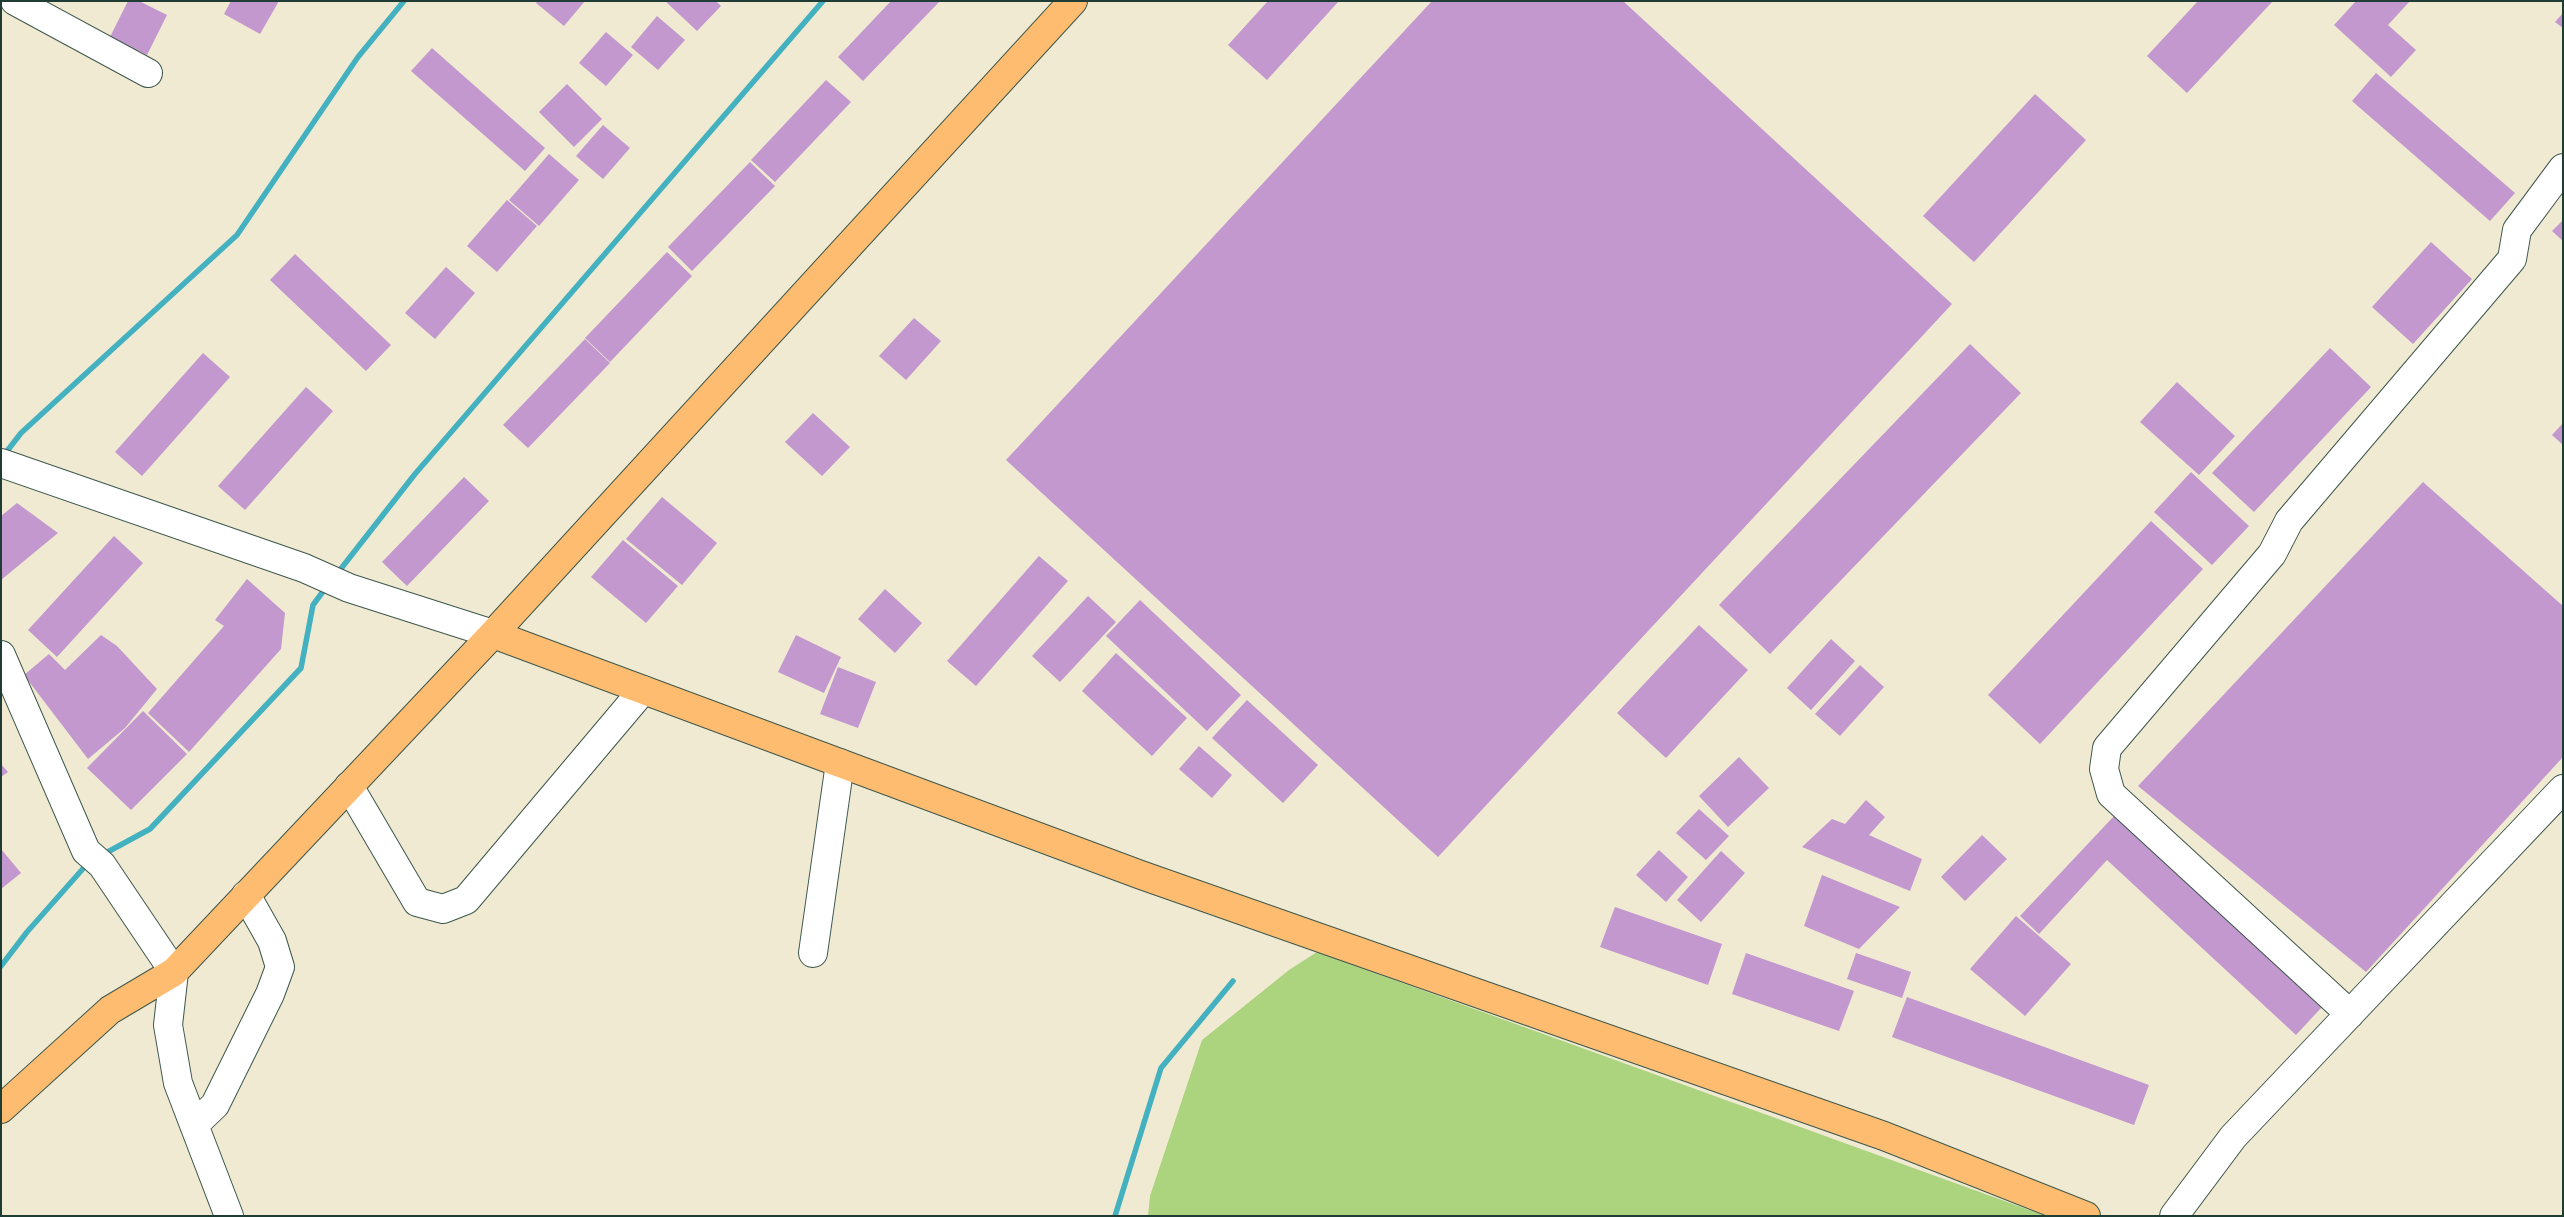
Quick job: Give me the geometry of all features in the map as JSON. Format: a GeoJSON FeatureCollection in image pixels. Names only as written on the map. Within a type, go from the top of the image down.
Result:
{"type":"FeatureCollection","features":[{"type":"Feature","properties":{"kind":"main road"},"geometry":{"type":"LineString","coordinates":[[1,1109],[110,1010],[174,972],[493,634],[1073,1]]}},
{"type":"Feature","properties":{"kind":"main road"},"geometry":{"type":"LineString","coordinates":[[493,634],[1150,878],[1884,1136],[2086,1216]]}},
{"type":"Feature","properties":{"kind":"street"},"geometry":{"type":"LineString","coordinates":[[15,1],[148,73]]}},
{"type":"Feature","properties":{"kind":"street"},"geometry":{"type":"LineString","coordinates":[[2350,1014],[2111,794],[2104,770],[2107,748],[2272,554],[2289,521],[2512,260],[2517,230],[2563,168]]}},
{"type":"Feature","properties":{"kind":"street"},"geometry":{"type":"LineString","coordinates":[[9,466],[304,568],[349,588],[493,634]]}},
{"type":"Feature","properties":{"kind":"street"},"geometry":{"type":"LineString","coordinates":[[1,655],[94,858],[174,972],[168,1025],[178,1083],[229,1216]]}},
{"type":"Feature","properties":{"kind":"street"},"geometry":{"type":"LineString","coordinates":[[349,786],[417,902],[443,909],[466,900],[643,690]]}},
{"type":"Feature","properties":{"kind":"street"},"geometry":{"type":"LineString","coordinates":[[813,953],[840,763]]}},
{"type":"Feature","properties":{"kind":"street"},"geometry":{"type":"LineString","coordinates":[[2174,1216],[2233,1136],[2563,789]]}},
{"type":"Feature","properties":{"kind":"street"},"geometry":{"type":"LineString","coordinates":[[194,1125],[215,1105],[270,994],[280,967],[272,941],[246,895]]}},
{"type":"Feature","properties":{"kind":"green space"},"geometry":{"type":"Polygon","coordinates":[[[1317,952],[2046,1216],[1148,1216],[1150,1196],[1202,1040],[1289,970],[1317,952]]]}},
{"type":"Feature","properties":{"kind":"building"},"geometry":{"type":"Polygon","coordinates":[[[128,1],[139,1],[167,15],[147,55],[110,37],[128,1]]]}},
{"type":"Feature","properties":{"kind":"building"},"geometry":{"type":"Polygon","coordinates":[[[231,1],[279,1],[260,34],[224,14],[231,1]]]}},
{"type":"Feature","properties":{"kind":"building"},"geometry":{"type":"Polygon","coordinates":[[[538,1],[585,1],[564,26],[536,3],[538,1]]]}},
{"type":"Feature","properties":{"kind":"building"},"geometry":{"type":"Polygon","coordinates":[[[665,1],[716,1],[721,6],[697,31],[665,1]]]}},
{"type":"Feature","properties":{"kind":"building"},"geometry":{"type":"Polygon","coordinates":[[[891,1],[940,1],[863,81],[838,57],[891,1]]]}},
{"type":"Feature","properties":{"kind":"building"},"geometry":{"type":"Polygon","coordinates":[[[1268,1],[1339,1],[1267,80],[1228,45],[1268,1]]]}},
{"type":"Feature","properties":{"kind":"building"},"geometry":{"type":"Polygon","coordinates":[[[1432,1],[1623,1],[1952,304],[1438,857],[1006,460],[1432,1]]]}},
{"type":"Feature","properties":{"kind":"building"},"geometry":{"type":"Polygon","coordinates":[[[2198,1],[2273,1],[2187,93],[2147,56],[2198,1]]]}},
{"type":"Feature","properties":{"kind":"building"},"geometry":{"type":"Polygon","coordinates":[[[2356,1],[2410,1],[2388,25],[2416,50],[2391,77],[2334,25],[2356,1]]]}},
{"type":"Feature","properties":{"kind":"building"},"geometry":{"type":"Polygon","coordinates":[[[2563,13],[2563,28],[2555,22],[2563,13]]]}},
{"type":"Feature","properties":{"kind":"building"},"geometry":{"type":"Polygon","coordinates":[[[657,16],[685,40],[658,70],[631,47],[657,16]]]}},
{"type":"Feature","properties":{"kind":"building"},"geometry":{"type":"Polygon","coordinates":[[[606,32],[633,55],[606,86],[579,63],[606,32]]]}},
{"type":"Feature","properties":{"kind":"building"},"geometry":{"type":"Polygon","coordinates":[[[432,48],[545,148],[525,171],[411,71],[432,48]]]}},
{"type":"Feature","properties":{"kind":"building"},"geometry":{"type":"Polygon","coordinates":[[[2376,73],[2515,193],[2490,221],[2352,101],[2376,73]]]}},
{"type":"Feature","properties":{"kind":"building"},"geometry":{"type":"Polygon","coordinates":[[[826,80],[851,102],[775,182],[751,160],[826,80]]]}},
{"type":"Feature","properties":{"kind":"building"},"geometry":{"type":"Polygon","coordinates":[[[567,84],[602,119],[574,147],[539,112],[567,84]]]}},
{"type":"Feature","properties":{"kind":"building"},"geometry":{"type":"Polygon","coordinates":[[[2035,94],[2086,140],[1974,262],[1923,216],[2035,94]]]}},
{"type":"Feature","properties":{"kind":"building"},"geometry":{"type":"Polygon","coordinates":[[[603,125],[630,148],[603,179],[576,156],[603,125]]]}},
{"type":"Feature","properties":{"kind":"building"},"geometry":{"type":"Polygon","coordinates":[[[549,154],[579,180],[539,226],[509,200],[549,154]]]}},
{"type":"Feature","properties":{"kind":"building"},"geometry":{"type":"Polygon","coordinates":[[[750,162],[775,186],[692,271],[668,247],[750,162]]]}},
{"type":"Feature","properties":{"kind":"building"},"geometry":{"type":"Polygon","coordinates":[[[507,200],[537,226],[497,272],[467,246],[507,200]]]}},
{"type":"Feature","properties":{"kind":"building"},"geometry":{"type":"Polygon","coordinates":[[[2563,220],[2563,241],[2552,231],[2563,220]]]}},
{"type":"Feature","properties":{"kind":"building"},"geometry":{"type":"Polygon","coordinates":[[[2431,242],[2472,279],[2413,344],[2372,307],[2431,242]]]}},
{"type":"Feature","properties":{"kind":"building"},"geometry":{"type":"Polygon","coordinates":[[[667,252],[692,276],[610,362],[585,338],[667,252]]]}},
{"type":"Feature","properties":{"kind":"building"},"geometry":{"type":"Polygon","coordinates":[[[295,254],[391,345],[366,371],[270,280],[295,254]]]}},
{"type":"Feature","properties":{"kind":"building"},"geometry":{"type":"Polygon","coordinates":[[[446,267],[475,293],[435,339],[405,313],[446,267]]]}},
{"type":"Feature","properties":{"kind":"building"},"geometry":{"type":"Polygon","coordinates":[[[914,318],[941,341],[906,380],[879,356],[914,318]]]}},
{"type":"Feature","properties":{"kind":"building"},"geometry":{"type":"Polygon","coordinates":[[[585,339],[610,363],[528,448],[503,425],[585,339]]]}},
{"type":"Feature","properties":{"kind":"building"},"geometry":{"type":"Polygon","coordinates":[[[1970,344],[2021,393],[1770,654],[1719,605],[1970,344]]]}},
{"type":"Feature","properties":{"kind":"building"},"geometry":{"type":"Polygon","coordinates":[[[2330,348],[2371,387],[2254,512],[2212,473],[2330,348]]]}},
{"type":"Feature","properties":{"kind":"building"},"geometry":{"type":"Polygon","coordinates":[[[203,353],[230,377],[142,476],[115,452],[203,353]]]}},
{"type":"Feature","properties":{"kind":"building"},"geometry":{"type":"Polygon","coordinates":[[[2177,382],[2235,436],[2199,475],[2140,422],[2177,382]]]}},
{"type":"Feature","properties":{"kind":"building"},"geometry":{"type":"Polygon","coordinates":[[[306,387],[333,411],[245,510],[218,486],[306,387]]]}},
{"type":"Feature","properties":{"kind":"building"},"geometry":{"type":"Polygon","coordinates":[[[813,413],[850,447],[822,476],[785,442],[813,413]]]}},
{"type":"Feature","properties":{"kind":"building"},"geometry":{"type":"Polygon","coordinates":[[[2563,423],[2563,445],[2552,435],[2563,423]]]}},
{"type":"Feature","properties":{"kind":"building"},"geometry":{"type":"Polygon","coordinates":[[[2191,472],[2249,526],[2212,565],[2154,512],[2191,472]]]}},
{"type":"Feature","properties":{"kind":"building"},"geometry":{"type":"Polygon","coordinates":[[[464,477],[489,501],[407,586],[382,562],[464,477]]]}},
{"type":"Feature","properties":{"kind":"building"},"geometry":{"type":"Polygon","coordinates":[[[2423,482],[2563,606],[2563,757],[2366,972],[2138,786],[2423,482]]]}},
{"type":"Feature","properties":{"kind":"building"},"geometry":{"type":"Polygon","coordinates":[[[662,497],[717,543],[682,585],[626,539],[662,497]]]}},
{"type":"Feature","properties":{"kind":"building"},"geometry":{"type":"Polygon","coordinates":[[[17,503],[58,533],[1,580],[1,516],[17,503]]]}},
{"type":"Feature","properties":{"kind":"building"},"geometry":{"type":"Polygon","coordinates":[[[2151,521],[2203,569],[2040,744],[1988,695],[2151,521]]]}},
{"type":"Feature","properties":{"kind":"building"},"geometry":{"type":"Polygon","coordinates":[[[114,536],[143,563],[57,657],[28,630],[114,536]]]}},
{"type":"Feature","properties":{"kind":"building"},"geometry":{"type":"Polygon","coordinates":[[[623,540],[678,586],[646,623],[591,577],[623,540]]]}},
{"type":"Feature","properties":{"kind":"building"},"geometry":{"type":"Polygon","coordinates":[[[1039,556],[1068,581],[976,686],[947,661],[1039,556]]]}},
{"type":"Feature","properties":{"kind":"building"},"geometry":{"type":"Polygon","coordinates":[[[247,579],[285,613],[281,649],[189,752],[148,713],[224,626],[215,620],[247,579]]]}},
{"type":"Feature","properties":{"kind":"building"},"geometry":{"type":"Polygon","coordinates":[[[885,589],[922,623],[895,653],[858,619],[885,589]]]}},
{"type":"Feature","properties":{"kind":"building"},"geometry":{"type":"Polygon","coordinates":[[[1088,596],[1116,622],[1060,682],[1032,656],[1088,596]]]}},
{"type":"Feature","properties":{"kind":"building"},"geometry":{"type":"Polygon","coordinates":[[[1140,600],[1241,695],[1207,731],[1106,636],[1140,600]]]}},
{"type":"Feature","properties":{"kind":"building"},"geometry":{"type":"Polygon","coordinates":[[[1699,625],[1748,670],[1666,758],[1617,713],[1699,625]]]}},
{"type":"Feature","properties":{"kind":"building"},"geometry":{"type":"Polygon","coordinates":[[[101,635],[117,646],[157,689],[125,728],[88,759],[24,675],[49,654],[65,670],[101,635]]]}},
{"type":"Feature","properties":{"kind":"building"},"geometry":{"type":"Polygon","coordinates":[[[796,635],[841,657],[824,693],[778,672],[796,635]]]}},
{"type":"Feature","properties":{"kind":"building"},"geometry":{"type":"Polygon","coordinates":[[[1831,639],[1855,661],[1811,710],[1787,688],[1831,639]]]}},
{"type":"Feature","properties":{"kind":"building"},"geometry":{"type":"Polygon","coordinates":[[[1116,653],[1187,718],[1152,756],[1082,691],[1116,653]]]}},
{"type":"Feature","properties":{"kind":"building"},"geometry":{"type":"Polygon","coordinates":[[[1860,665],[1884,687],[1840,736],[1815,714],[1860,665]]]}},
{"type":"Feature","properties":{"kind":"building"},"geometry":{"type":"Polygon","coordinates":[[[838,667],[876,682],[858,728],[820,714],[838,667]]]}},
{"type":"Feature","properties":{"kind":"building"},"geometry":{"type":"Polygon","coordinates":[[[1247,700],[1318,765],[1283,803],[1212,738],[1247,700]]]}},
{"type":"Feature","properties":{"kind":"building"},"geometry":{"type":"Polygon","coordinates":[[[143,711],[187,754],[131,810],[87,768],[143,711]]]}},
{"type":"Feature","properties":{"kind":"building"},"geometry":{"type":"Polygon","coordinates":[[[1199,746],[1232,775],[1212,798],[1179,769],[1199,746]]]}},
{"type":"Feature","properties":{"kind":"building"},"geometry":{"type":"Polygon","coordinates":[[[1739,757],[1769,788],[1728,827],[1699,796],[1739,757]]]}},
{"type":"Feature","properties":{"kind":"building"},"geometry":{"type":"Polygon","coordinates":[[[1,764],[8,772],[1,777],[1,764]]]}},
{"type":"Feature","properties":{"kind":"building"},"geometry":{"type":"Polygon","coordinates":[[[1866,800],[1885,817],[1869,835],[1922,859],[1910,891],[1802,847],[1832,819],[1845,824],[1866,800]]]}},
{"type":"Feature","properties":{"kind":"building"},"geometry":{"type":"Polygon","coordinates":[[[1699,809],[1729,836],[1706,860],[1676,833],[1699,809]]]}},
{"type":"Feature","properties":{"kind":"building"},"geometry":{"type":"Polygon","coordinates":[[[2115,815],[2322,1007],[2296,1035],[2107,860],[2039,934],[2020,916],[2115,815]]]}},
{"type":"Feature","properties":{"kind":"building"},"geometry":{"type":"Polygon","coordinates":[[[1982,835],[2007,859],[1965,901],[1941,877],[1982,835]]]}},
{"type":"Feature","properties":{"kind":"building"},"geometry":{"type":"Polygon","coordinates":[[[1,849],[21,873],[1,889],[1,849]]]}},
{"type":"Feature","properties":{"kind":"building"},"geometry":{"type":"Polygon","coordinates":[[[1659,850],[1688,877],[1666,902],[1636,875],[1659,850]]]}},
{"type":"Feature","properties":{"kind":"building"},"geometry":{"type":"Polygon","coordinates":[[[1721,851],[1745,873],[1701,922],[1677,900],[1721,851]]]}},
{"type":"Feature","properties":{"kind":"building"},"geometry":{"type":"Polygon","coordinates":[[[1822,875],[1900,907],[1859,949],[1804,926],[1822,875]]]}},
{"type":"Feature","properties":{"kind":"building"},"geometry":{"type":"Polygon","coordinates":[[[1615,907],[1722,944],[1708,985],[1600,947],[1615,907]]]}},
{"type":"Feature","properties":{"kind":"building"},"geometry":{"type":"Polygon","coordinates":[[[2016,916],[2071,964],[2025,1016],[1970,969],[2016,916]]]}},
{"type":"Feature","properties":{"kind":"building"},"geometry":{"type":"Polygon","coordinates":[[[1746,953],[1854,991],[1839,1031],[1732,994],[1746,953]]]}},
{"type":"Feature","properties":{"kind":"building"},"geometry":{"type":"Polygon","coordinates":[[[1856,953],[1911,972],[1902,998],[1847,979],[1856,953]]]}},
{"type":"Feature","properties":{"kind":"building"},"geometry":{"type":"Polygon","coordinates":[[[1907,997],[2149,1085],[2134,1125],[1892,1037],[1907,997]]]}},
{"type":"Feature","properties":{"kind":"waterway"},"geometry":{"type":"LineString","coordinates":[[4,455],[21,433],[237,235],[358,57],[404,1]]}},
{"type":"Feature","properties":{"kind":"waterway"},"geometry":{"type":"LineString","coordinates":[[336,575],[415,474],[823,1]]}},
{"type":"Feature","properties":{"kind":"waterway"},"geometry":{"type":"LineString","coordinates":[[102,855],[150,829],[301,668],[313,605],[327,586]]}},
{"type":"Feature","properties":{"kind":"waterway"},"geometry":{"type":"LineString","coordinates":[[1,966],[27,932],[88,863]]}},
{"type":"Feature","properties":{"kind":"waterway"},"geometry":{"type":"LineString","coordinates":[[1115,1216],[1161,1068],[1233,981]]}}]}
